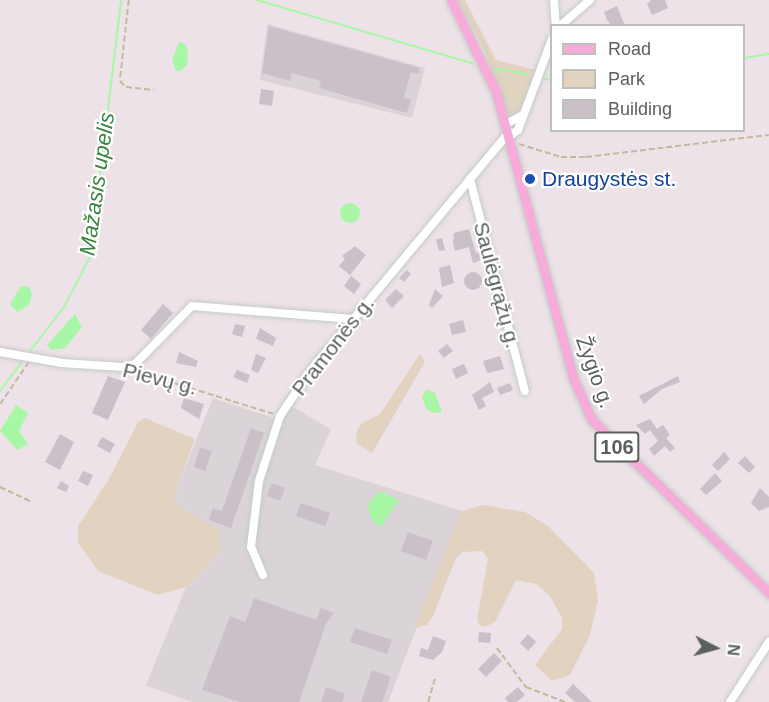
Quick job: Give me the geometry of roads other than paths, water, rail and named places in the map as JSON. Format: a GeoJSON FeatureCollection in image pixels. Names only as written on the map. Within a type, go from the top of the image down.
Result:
{"type":"FeatureCollection","features":[{"type":"Feature","properties":{"kind":"main road","name":"106"},"geometry":{"type":"LineString","coordinates":[[451,0],[490,76],[509,134]]}},
{"type":"Feature","properties":{"kind":"main road","name":"Žygio g."},"geometry":{"type":"LineString","coordinates":[[509,134],[573,378],[592,420],[769,592]]}},
{"type":"Feature","properties":{"kind":"street"},"geometry":{"type":"LineString","coordinates":[[554,0],[556,24]]}},
{"type":"Feature","properties":{"kind":"street"},"geometry":{"type":"LineString","coordinates":[[562,24],[590,0]]}},
{"type":"Feature","properties":{"kind":"street"},"geometry":{"type":"LineString","coordinates":[[509,134],[518,130],[550,44]]}},
{"type":"Feature","properties":{"kind":"street"},"geometry":{"type":"LineString","coordinates":[[509,134],[523,115]]}},
{"type":"Feature","properties":{"kind":"street","name":"Pramonės g."},"geometry":{"type":"LineString","coordinates":[[263,575],[251,547],[259,481],[280,416],[352,319],[494,150],[500,138],[509,134]]}},
{"type":"Feature","properties":{"kind":"street","name":"Saulėgrąžų g."},"geometry":{"type":"LineString","coordinates":[[470,179],[525,391]]}},
{"type":"Feature","properties":{"kind":"street","name":"Pievų g."},"geometry":{"type":"LineString","coordinates":[[0,352],[32,358],[123,367],[135,364],[192,306],[352,319]]}},
{"type":"Feature","properties":{"kind":"street"},"geometry":{"type":"LineString","coordinates":[[730,702],[769,642]]}},
{"type":"Feature","properties":{"kind":"waterway","name":"Mažasis upelis"},"geometry":{"type":"LineString","coordinates":[[30,351],[64,307],[90,257],[121,0]]}},
{"type":"Feature","properties":{"kind":"waterway"},"geometry":{"type":"LineString","coordinates":[[257,0],[474,64]]}},
{"type":"Feature","properties":{"kind":"waterway"},"geometry":{"type":"LineString","coordinates":[[745,58],[769,54]]}},
{"type":"Feature","properties":{"kind":"waterway"},"geometry":{"type":"LineString","coordinates":[[495,69],[528,74]]}},
{"type":"Feature","properties":{"kind":"waterway"},"geometry":{"type":"LineString","coordinates":[[544,79],[550,80]]}},
{"type":"Feature","properties":{"kind":"waterway","name":"Mažasis upelis"},"geometry":{"type":"LineString","coordinates":[[0,391],[21,363]]}},
{"type":"Feature","properties":{"kind":"place","name":"Draugystės st."},"geometry":{"type":"Point","coordinates":[530,179]}}]}
